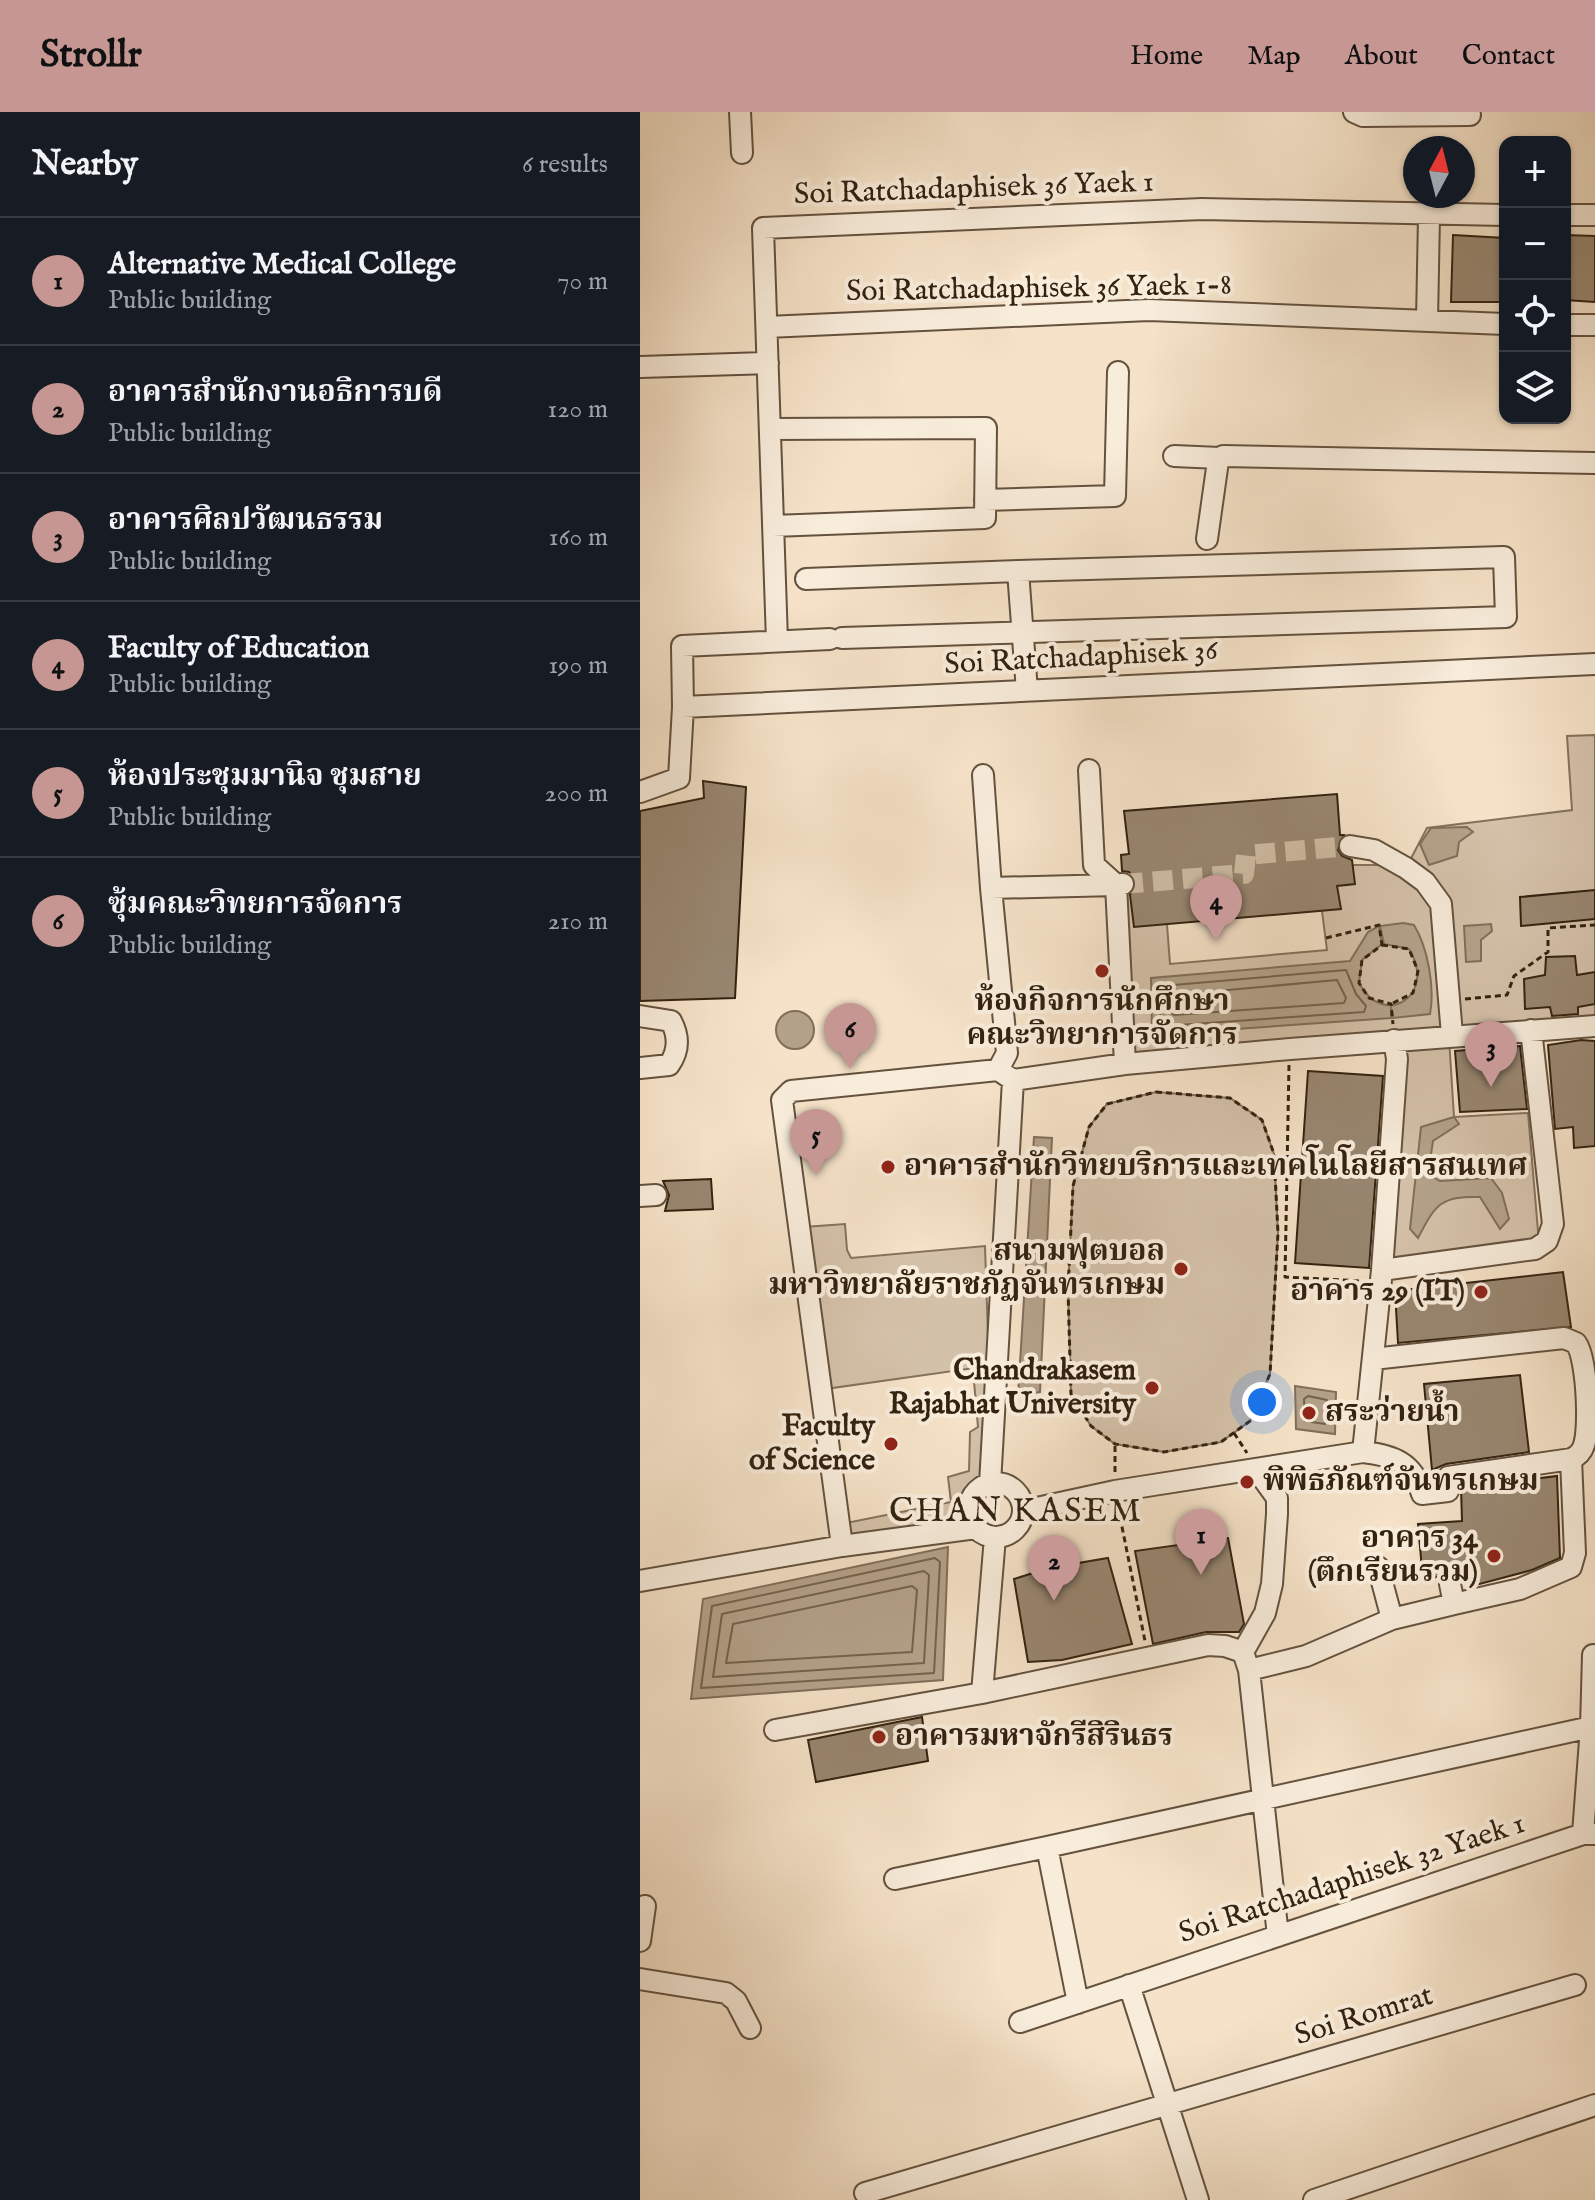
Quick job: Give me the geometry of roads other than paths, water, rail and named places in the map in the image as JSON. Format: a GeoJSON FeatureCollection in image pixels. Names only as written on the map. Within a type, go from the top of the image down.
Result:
{"type":"FeatureCollection","features":[{"type":"Feature","properties":{"kind":"street"},"geometry":{"type":"LineString","coordinates":[[740,112],[742,153]]}},
{"type":"Feature","properties":{"kind":"street"},"geometry":{"type":"LineString","coordinates":[[1354,112],[1363,116],[1470,115]]}},
{"type":"Feature","properties":{"kind":"street","name":"Soi Ratchadaphisek 36 Yaek 1"},"geometry":{"type":"LineString","coordinates":[[777,641],[763,228],[1202,209],[1499,215]]}},
{"type":"Feature","properties":{"kind":"street"},"geometry":{"type":"LineString","coordinates":[[1571,215],[1595,215]]}},
{"type":"Feature","properties":{"kind":"street"},"geometry":{"type":"LineString","coordinates":[[1427,321],[1429,216]]}},
{"type":"Feature","properties":{"kind":"street","name":"Soi Ratchadaphisek 36 Yaek 1-8"},"geometry":{"type":"LineString","coordinates":[[767,327],[1149,310],[1499,324]]}},
{"type":"Feature","properties":{"kind":"street"},"geometry":{"type":"LineString","coordinates":[[1571,325],[1595,325]]}},
{"type":"Feature","properties":{"kind":"street"},"geometry":{"type":"LineString","coordinates":[[640,367],[768,363]]}},
{"type":"Feature","properties":{"kind":"street"},"geometry":{"type":"LineString","coordinates":[[985,500],[1115,496],[1118,372]]}},
{"type":"Feature","properties":{"kind":"street"},"geometry":{"type":"LineString","coordinates":[[770,429],[986,426],[985,518],[773,526]]}},
{"type":"Feature","properties":{"kind":"street"},"geometry":{"type":"LineString","coordinates":[[1174,456],[1595,463]]}},
{"type":"Feature","properties":{"kind":"street"},"geometry":{"type":"LineString","coordinates":[[1207,539],[1220,458]]}},
{"type":"Feature","properties":{"kind":"street"},"geometry":{"type":"LineString","coordinates":[[640,792],[679,778],[682,646],[1506,617],[1504,557],[806,579]]}},
{"type":"Feature","properties":{"kind":"street"},"geometry":{"type":"LineString","coordinates":[[1018,571],[1027,691]]}},
{"type":"Feature","properties":{"kind":"street","name":"Soi Ratchadaphisek 36"},"geometry":{"type":"LineString","coordinates":[[683,707],[1595,664]]}},
{"type":"Feature","properties":{"kind":"street"},"geometry":{"type":"LineString","coordinates":[[1089,770],[1094,865],[1119,885],[1125,1064]]}},
{"type":"Feature","properties":{"kind":"street"},"geometry":{"type":"LineString","coordinates":[[983,775],[1007,1053],[990,1484]]}},
{"type":"Feature","properties":{"kind":"street"},"geometry":{"type":"LineString","coordinates":[[1350,846],[1374,850],[1406,868],[1425,882],[1441,904],[1452,1035]]}},
{"type":"Feature","properties":{"kind":"street"},"geometry":{"type":"LineString","coordinates":[[991,888],[1119,885]]}},
{"type":"Feature","properties":{"kind":"street"},"geometry":{"type":"LineString","coordinates":[[640,1016],[671,1021],[676,1031],[677,1054],[669,1065],[640,1068]]}},
{"type":"Feature","properties":{"kind":"street"},"geometry":{"type":"LineString","coordinates":[[842,1546],[782,1100],[791,1091],[1452,1035],[1595,1026]]}},
{"type":"Feature","properties":{"kind":"street"},"geometry":{"type":"LineString","coordinates":[[1382,1276],[1535,1249],[1547,1241],[1553,1224],[1531,1030]]}},
{"type":"Feature","properties":{"kind":"street"},"geometry":{"type":"LineString","coordinates":[[1363,1452],[1382,1276],[1397,1059],[1394,1040]]}},
{"type":"Feature","properties":{"kind":"street"},"geometry":{"type":"LineString","coordinates":[[640,1581],[842,1546],[1011,1532],[1023,1511],[1115,1491],[1363,1452],[1391,1455],[1409,1468],[1418,1480],[1422,1494],[1448,1491],[1448,1477],[1571,1459],[1584,1448],[1584,1359],[1576,1343],[1564,1338],[1373,1359]]}},
{"type":"Feature","properties":{"kind":"street"},"geometry":{"type":"LineString","coordinates":[[1247,1666],[1306,1656],[1452,1594],[1520,1589],[1571,1567],[1575,1553],[1571,1459]]}},
{"type":"Feature","properties":{"kind":"street"},"geometry":{"type":"LineString","coordinates":[[1256,1469],[1277,1498],[1272,1584],[1247,1666],[1278,1936]]}},
{"type":"Feature","properties":{"kind":"street"},"geometry":{"type":"LineString","coordinates":[[986,1532],[971,1520],[970,1502],[975,1494],[990,1484],[1013,1489],[1023,1511]]}},
{"type":"Feature","properties":{"kind":"street"},"geometry":{"type":"LineString","coordinates":[[982,1693],[986,1532]]}},
{"type":"Feature","properties":{"kind":"street"},"geometry":{"type":"LineString","coordinates":[[1378,1567],[1392,1619]]}},
{"type":"Feature","properties":{"kind":"street"},"geometry":{"type":"LineString","coordinates":[[775,1730],[982,1693],[1208,1645],[1225,1646],[1247,1666]]}},
{"type":"Feature","properties":{"kind":"street"},"geometry":{"type":"LineString","coordinates":[[1589,1834],[1593,1655]]}},
{"type":"Feature","properties":{"kind":"street"},"geometry":{"type":"LineString","coordinates":[[895,1879],[1591,1727]]}},
{"type":"Feature","properties":{"kind":"street","name":"Soi Ratchadaphisek 32 Yaek 1"},"geometry":{"type":"LineString","coordinates":[[1020,2022],[1589,1834]]}},
{"type":"Feature","properties":{"kind":"street"},"geometry":{"type":"LineString","coordinates":[[1047,1847],[1078,2003]]}},
{"type":"Feature","properties":{"kind":"street"},"geometry":{"type":"LineString","coordinates":[[640,1941],[645,1906]]}},
{"type":"Feature","properties":{"kind":"street"},"geometry":{"type":"LineString","coordinates":[[640,1979],[726,1993],[736,2001],[750,2028]]}},
{"type":"Feature","properties":{"kind":"street"},"geometry":{"type":"LineString","coordinates":[[1129,1985],[1198,2200]]}},
{"type":"Feature","properties":{"kind":"street","name":"Soi Romrat"},"geometry":{"type":"LineString","coordinates":[[865,2193],[1575,1985]]}},
{"type":"Feature","properties":{"kind":"street"},"geometry":{"type":"LineString","coordinates":[[1314,2200],[1595,2105]]}},
{"type":"Feature","properties":{"kind":"water"},"geometry":{"type":"Polygon","coordinates":[[[1467,827],[1473,832],[1459,842],[1457,856],[1429,865],[1420,844],[1431,828],[1467,827]]]}},
{"type":"Feature","properties":{"kind":"water"},"geometry":{"type":"Polygon","coordinates":[[[1491,924],[1492,931],[1481,940],[1481,961],[1466,962],[1464,926],[1491,924]]]}},
{"type":"Feature","properties":{"kind":"water"},"geometry":{"type":"Polygon","coordinates":[[[1414,925],[1427,956],[1432,992],[1430,1014],[1393,1018],[1391,1007],[1391,1018],[1152,1035],[1151,978],[1350,961],[1368,932],[1379,926],[1382,944],[1362,960],[1359,983],[1369,997],[1381,1004],[1393,1005],[1404,1001],[1417,981],[1416,966],[1409,949],[1384,944],[1380,926],[1414,925]]]}},
{"type":"Feature","properties":{"kind":"water"},"geometry":{"type":"Polygon","coordinates":[[[795,1011],[808,1017],[814,1030],[808,1043],[795,1049],[782,1043],[776,1030],[782,1017],[795,1011]]]}},
{"type":"Feature","properties":{"kind":"water"},"geometry":{"type":"Polygon","coordinates":[[[1454,1117],[1459,1124],[1433,1141],[1428,1174],[1440,1181],[1491,1178],[1502,1193],[1509,1219],[1500,1229],[1480,1197],[1456,1198],[1435,1210],[1418,1238],[1410,1229],[1421,1127],[1454,1117]]]}},
{"type":"Feature","properties":{"kind":"water"},"geometry":{"type":"Polygon","coordinates":[[[1034,1137],[1052,1138],[1040,1392],[1018,1395],[1034,1137]]]}},
{"type":"Feature","properties":{"kind":"water"},"geometry":{"type":"Polygon","coordinates":[[[1295,1386],[1336,1392],[1335,1434],[1296,1429],[1295,1386]]]}},
{"type":"Feature","properties":{"kind":"water"},"geometry":{"type":"Polygon","coordinates":[[[948,1547],[943,1680],[691,1699],[703,1599],[948,1547]]]}},
{"type":"Feature","properties":{"kind":"tunnel"},"geometry":{"type":"LineString","coordinates":[[1123,884],[1244,874],[1246,855],[1350,846]]}},
{"type":"Feature","properties":{"kind":"place","name":"Faculty of Education"},"geometry":{"type":"Point","coordinates":[1216,941]}},
{"type":"Feature","properties":{"kind":"place","name":"ห้องกิจการนักศึกษา คณะวิทยาการจัดการ"},"geometry":{"type":"Point","coordinates":[1102,971]}},
{"type":"Feature","properties":{"kind":"place","name":"ซุ้มคณะวิทยการจัดการ"},"geometry":{"type":"Point","coordinates":[850,1069]}},
{"type":"Feature","properties":{"kind":"place","name":"อาคารศิลปวัฒนธรรม"},"geometry":{"type":"Point","coordinates":[1491,1087]}},
{"type":"Feature","properties":{"kind":"place","name":"อาคารสำนักวิทยบริการและเทคโนโลยีสารสนเทศ"},"geometry":{"type":"Point","coordinates":[888,1167]}},
{"type":"Feature","properties":{"kind":"place","name":"ห้องประชุมมานิจ ชุมสาย"},"geometry":{"type":"Point","coordinates":[816,1175]}},
{"type":"Feature","properties":{"kind":"place","name":"สนามฟุตบอล มหาวิทยาลัยราชภัฏจันทรเกษม"},"geometry":{"type":"Point","coordinates":[1181,1269]}},
{"type":"Feature","properties":{"kind":"place","name":"อาคาร 29 (IT)"},"geometry":{"type":"Point","coordinates":[1481,1292]}},
{"type":"Feature","properties":{"kind":"place","name":"Chandrakasem Rajabhat University"},"geometry":{"type":"Point","coordinates":[1152,1388]}},
{"type":"Feature","properties":{"kind":"place","name":"สระว่ายน้ำ"},"geometry":{"type":"Point","coordinates":[1309,1413]}},
{"type":"Feature","properties":{"kind":"place","name":"Faculty of Science"},"geometry":{"type":"Point","coordinates":[891,1444]}},
{"type":"Feature","properties":{"kind":"place","name":"พิพิธภัณฑ์จันทรเกษม"},"geometry":{"type":"Point","coordinates":[1247,1482]}},
{"type":"Feature","properties":{"kind":"place","name":"อาคาร 34 (ตึกเรียนรวม)"},"geometry":{"type":"Point","coordinates":[1494,1556]}},
{"type":"Feature","properties":{"kind":"place","name":"Alternative Medical College"},"geometry":{"type":"Point","coordinates":[1201,1575]}},
{"type":"Feature","properties":{"kind":"place","name":"อาคารสำนักงานอธิการบดี"},"geometry":{"type":"Point","coordinates":[1054,1601]}},
{"type":"Feature","properties":{"kind":"place","name":"อาคารมหาจักรีสิรินธร"},"geometry":{"type":"Point","coordinates":[879,1737]}},
{"type":"Feature","properties":{"kind":"district","name":"CHAN KASEM"},"geometry":{"type":"Point","coordinates":[1016,1511]}}]}
